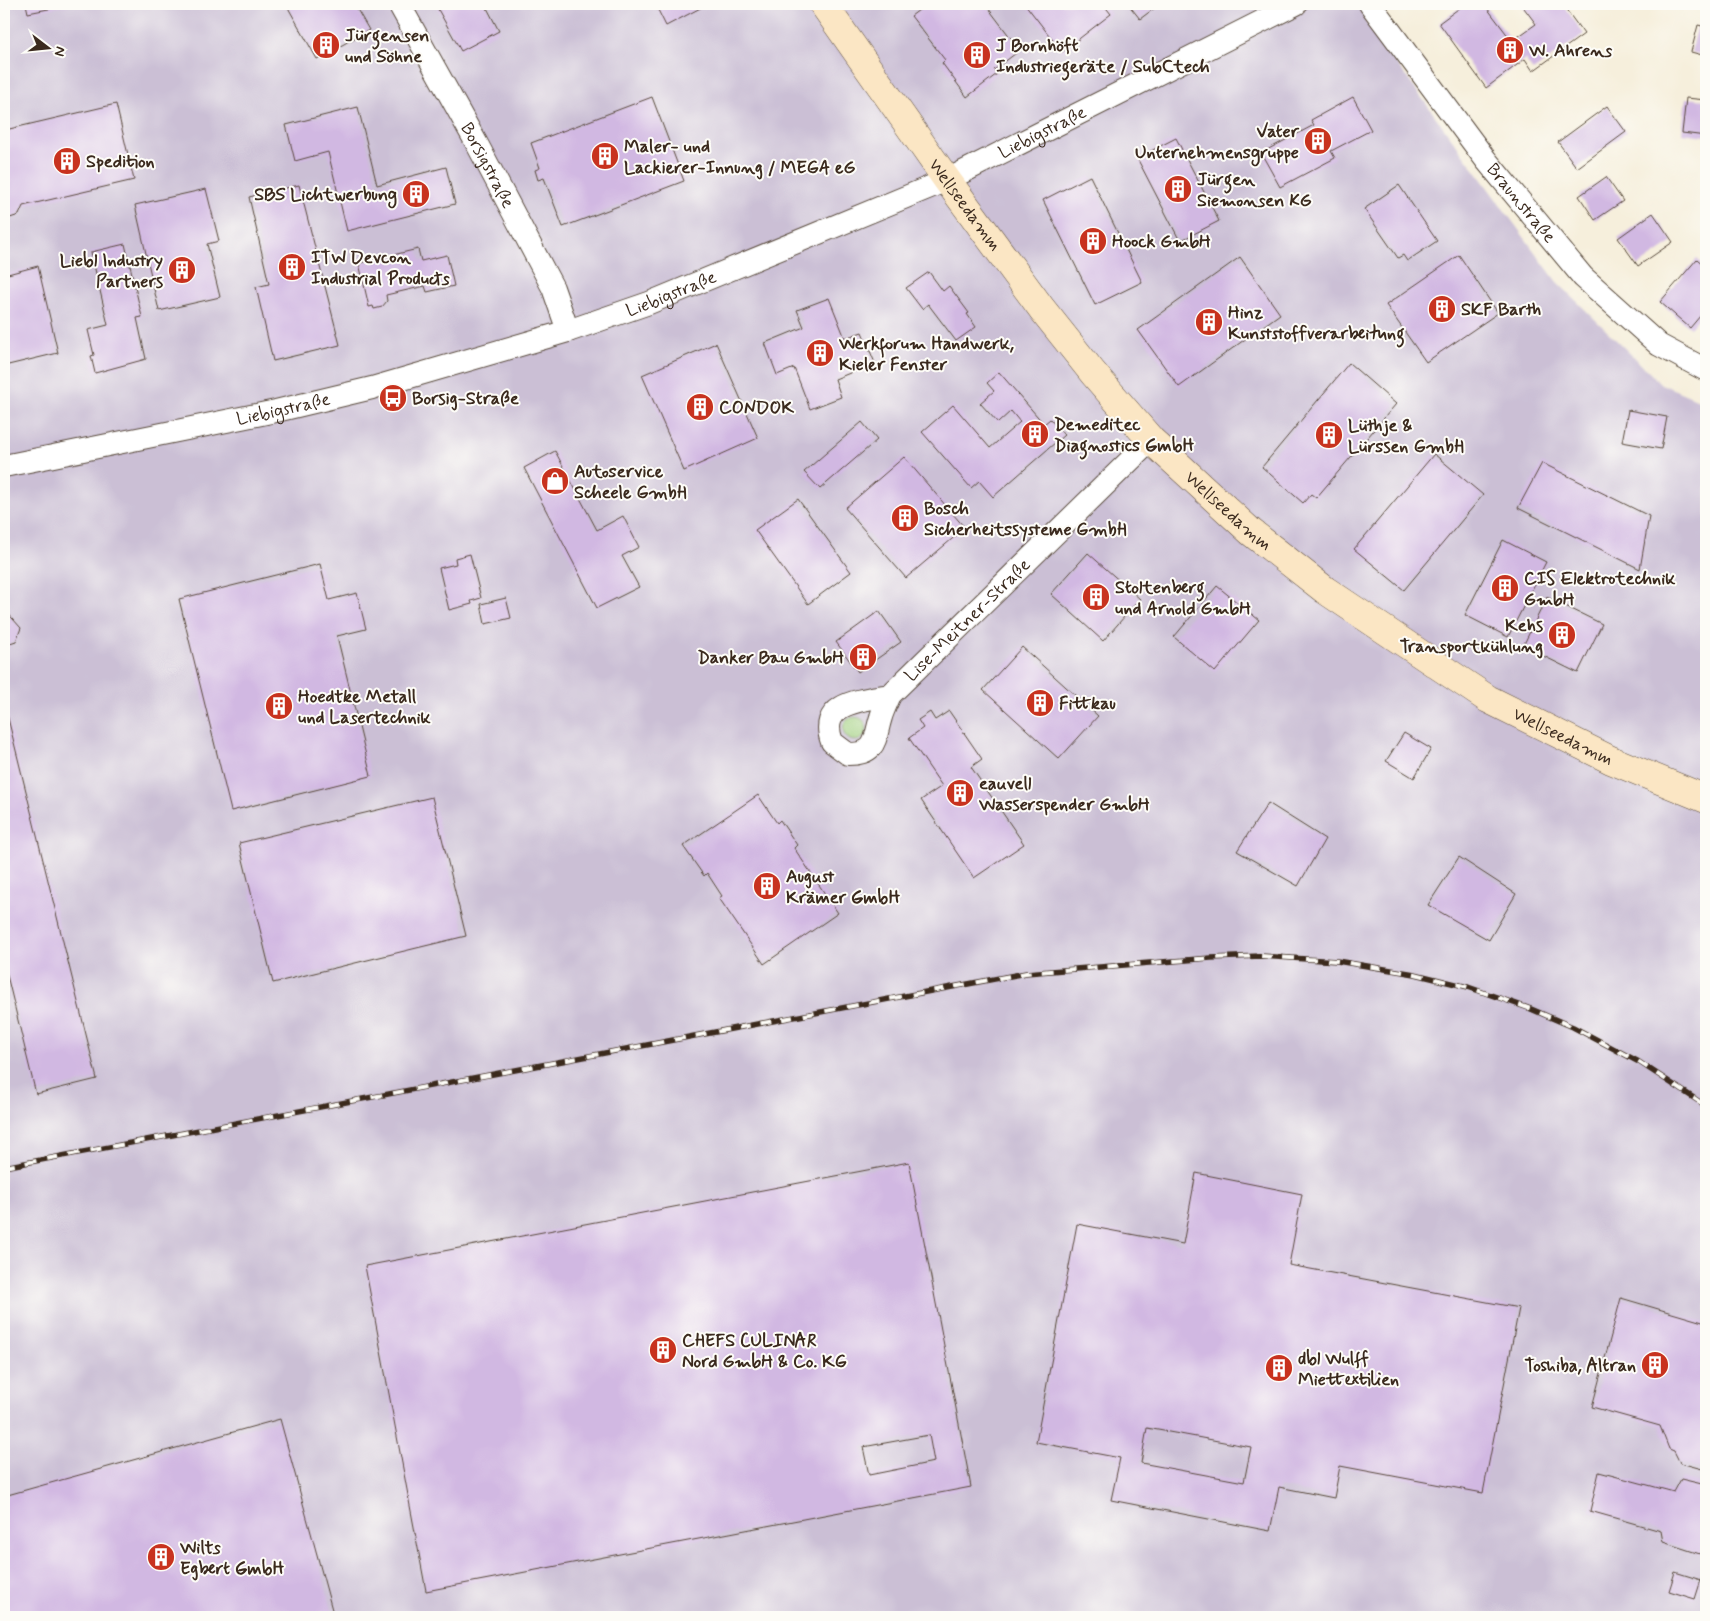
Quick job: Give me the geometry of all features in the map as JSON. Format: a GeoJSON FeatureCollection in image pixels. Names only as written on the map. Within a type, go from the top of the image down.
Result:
{"type":"FeatureCollection","features":[{"type":"Feature","properties":{"kind":"main road","name":"Wellseedamm"},"geometry":{"type":"LineString","coordinates":[[823,4],[947,180],[1042,309],[1093,372],[1152,440],[1251,532],[1325,590],[1488,698],[1611,760],[1706,799]]}},
{"type":"Feature","properties":{"kind":"street","name":"Borsigstraße"},"geometry":{"type":"LineString","coordinates":[[400,4],[553,288],[568,331]]}},
{"type":"Feature","properties":{"kind":"street","name":"Liebigstraße"},"geometry":{"type":"LineString","coordinates":[[4,466],[276,411],[372,388],[568,331],[649,303],[947,180],[1296,4]]}},
{"type":"Feature","properties":{"kind":"street","name":"Braunstraße"},"geometry":{"type":"LineString","coordinates":[[1370,4],[1486,160],[1583,277],[1659,345],[1706,370]]}},
{"type":"Feature","properties":{"kind":"street","name":"Lise-Meitner-Straße"},"geometry":{"type":"LineString","coordinates":[[890,695],[1152,440]]}},
{"type":"Feature","properties":{"kind":"shaded area"},"geometry":{"type":"Polygon","coordinates":[[[4,4],[1393,4],[1366,22],[1557,282],[1661,384],[1706,403],[1706,1617],[4,1617],[4,4]]]}},
{"type":"Feature","properties":{"kind":"green space"},"geometry":{"type":"Polygon","coordinates":[[[855,717],[864,720],[867,729],[864,738],[855,741],[846,738],[843,729],[846,720],[855,717]]]}},
{"type":"Feature","properties":{"kind":"building"},"geometry":{"type":"Polygon","coordinates":[[[26,4],[69,4],[69,5],[28,13],[26,4]]]}},
{"type":"Feature","properties":{"kind":"building","name":"Jürgensen und Söhne"},"geometry":{"type":"Polygon","coordinates":[[[286,4],[354,4],[369,30],[317,59],[286,4]]]}},
{"type":"Feature","properties":{"kind":"building"},"geometry":{"type":"Polygon","coordinates":[[[435,4],[485,4],[499,31],[461,51],[435,4]]]}},
{"type":"Feature","properties":{"kind":"building"},"geometry":{"type":"Polygon","coordinates":[[[655,4],[708,4],[666,26],[655,4]]]}},
{"type":"Feature","properties":{"kind":"building","name":"J Bornhöft Industriegeräte / SubCtech"},"geometry":{"type":"Polygon","coordinates":[[[927,4],[985,4],[1020,50],[994,70],[997,74],[967,97],[942,63],[945,60],[911,16],[927,4]]]}},
{"type":"Feature","properties":{"kind":"building"},"geometry":{"type":"Polygon","coordinates":[[[1025,4],[1103,4],[1111,14],[1062,52],[1025,4]]]}},
{"type":"Feature","properties":{"kind":"building"},"geometry":{"type":"Polygon","coordinates":[[[1128,4],[1160,4],[1140,19],[1128,4]]]}},
{"type":"Feature","properties":{"kind":"building","name":"W. Ahrens"},"geometry":{"type":"Polygon","coordinates":[[[1465,4],[1484,4],[1512,41],[1536,24],[1521,4],[1562,4],[1584,34],[1533,71],[1525,59],[1486,88],[1439,23],[1465,4]]]}},
{"type":"Feature","properties":{"kind":"building"},"geometry":{"type":"Polygon","coordinates":[[[1698,25],[1706,27],[1706,56],[1691,52],[1698,25]]]}},
{"type":"Feature","properties":{"kind":"building","name":"Maler- und Lackierer-Innung / MEGA eG"},"geometry":{"type":"Polygon","coordinates":[[[652,97],[684,181],[563,227],[544,178],[538,180],[535,170],[540,168],[531,143],[652,97]]]}},
{"type":"Feature","properties":{"kind":"building","name":"Vater Unternehmensgruppe"},"geometry":{"type":"Polygon","coordinates":[[[1353,97],[1371,130],[1331,151],[1335,158],[1280,187],[1261,153],[1314,125],[1311,120],[1353,97]]]}},
{"type":"Feature","properties":{"kind":"building"},"geometry":{"type":"Polygon","coordinates":[[[1686,98],[1706,100],[1706,136],[1682,133],[1686,98]]]}},
{"type":"Feature","properties":{"kind":"building","name":"Spedition"},"geometry":{"type":"Polygon","coordinates":[[[116,104],[134,180],[23,206],[19,215],[4,220],[4,142],[7,142],[5,130],[116,104]]]}},
{"type":"Feature","properties":{"kind":"building"},"geometry":{"type":"Polygon","coordinates":[[[1607,106],[1626,132],[1577,168],[1558,142],[1607,106]]]}},
{"type":"Feature","properties":{"kind":"building"},"geometry":{"type":"Polygon","coordinates":[[[358,107],[377,185],[446,167],[455,204],[347,231],[328,152],[295,161],[286,125],[358,107]]]}},
{"type":"Feature","properties":{"kind":"building","name":"Jürgen Siemonsen KG"},"geometry":{"type":"Polygon","coordinates":[[[1176,138],[1219,221],[1180,241],[1137,158],[1176,138]]]}},
{"type":"Feature","properties":{"kind":"building","name":"Hoock GmbH"},"geometry":{"type":"Polygon","coordinates":[[[1090,176],[1142,282],[1095,305],[1043,200],[1090,176]]]}},
{"type":"Feature","properties":{"kind":"building"},"geometry":{"type":"Polygon","coordinates":[[[1606,177],[1623,201],[1595,220],[1579,196],[1606,177]]]}},
{"type":"Feature","properties":{"kind":"building","name":"ITW Devcon Industrial Products"},"geometry":{"type":"Polygon","coordinates":[[[299,185],[340,345],[273,361],[256,287],[269,284],[249,197],[299,185]]]}},
{"type":"Feature","properties":{"kind":"building"},"geometry":{"type":"Polygon","coordinates":[[[1399,185],[1437,241],[1407,261],[1403,255],[1398,258],[1364,209],[1399,185]]]}},
{"type":"Feature","properties":{"kind":"building","name":"Liebl Industry Partners"},"geometry":{"type":"Polygon","coordinates":[[[206,189],[219,241],[207,244],[220,297],[159,311],[135,205],[206,189]]]}},
{"type":"Feature","properties":{"kind":"building"},"geometry":{"type":"Polygon","coordinates":[[[1653,213],[1673,242],[1638,266],[1618,238],[1653,213]]]}},
{"type":"Feature","properties":{"kind":"building"},"geometry":{"type":"Polygon","coordinates":[[[125,244],[142,317],[137,318],[146,359],[95,373],[91,356],[94,355],[88,330],[108,325],[91,252],[125,244]]]}},
{"type":"Feature","properties":{"kind":"building"},"geometry":{"type":"Polygon","coordinates":[[[418,249],[421,261],[447,255],[454,286],[427,292],[425,286],[386,295],[387,301],[382,307],[374,309],[373,306],[369,307],[359,263],[418,249]]]}},
{"type":"Feature","properties":{"kind":"building","name":"SKF Barth"},"geometry":{"type":"Polygon","coordinates":[[[1459,255],[1498,313],[1426,362],[1386,305],[1459,255]]]}},
{"type":"Feature","properties":{"kind":"building","name":"Hinz Kunststoffverarbeitung"},"geometry":{"type":"Polygon","coordinates":[[[1240,257],[1280,314],[1179,387],[1138,330],[1240,257]]]}},
{"type":"Feature","properties":{"kind":"building"},"geometry":{"type":"Polygon","coordinates":[[[1697,259],[1706,267],[1706,309],[1690,328],[1660,302],[1697,259]]]}},
{"type":"Feature","properties":{"kind":"building"},"geometry":{"type":"Polygon","coordinates":[[[38,266],[58,353],[4,366],[4,275],[38,266]]]}},
{"type":"Feature","properties":{"kind":"building"},"geometry":{"type":"Polygon","coordinates":[[[929,272],[943,291],[949,286],[969,313],[967,314],[976,327],[956,341],[928,304],[922,309],[906,288],[929,272]]]}},
{"type":"Feature","properties":{"kind":"building","name":"Werkforum Handwerk, Kieler Fenster"},"geometry":{"type":"Polygon","coordinates":[[[829,298],[845,338],[862,332],[875,363],[835,379],[841,397],[810,409],[794,368],[777,375],[765,343],[804,327],[797,310],[829,298]]]}},
{"type":"Feature","properties":{"kind":"building","name":"CONDOK"},"geometry":{"type":"Polygon","coordinates":[[[716,343],[758,438],[684,471],[642,375],[716,343]]]}},
{"type":"Feature","properties":{"kind":"building","name":"Lüthje & Lürssen GmbH"},"geometry":{"type":"Polygon","coordinates":[[[1349,363],[1396,404],[1316,498],[1311,494],[1303,503],[1262,467],[1349,363]]]}},
{"type":"Feature","properties":{"kind":"building","name":"Demeditec Diagnostics GmbH"},"geometry":{"type":"Polygon","coordinates":[[[999,372],[1044,424],[1050,419],[1064,435],[993,497],[979,481],[971,488],[922,432],[953,405],[990,448],[1020,422],[1011,411],[998,423],[980,403],[994,391],[987,383],[999,372]]]}},
{"type":"Feature","properties":{"kind":"building"},"geometry":{"type":"Polygon","coordinates":[[[1628,410],[1667,417],[1661,449],[1622,442],[1628,410]]]}},
{"type":"Feature","properties":{"kind":"building"},"geometry":{"type":"Polygon","coordinates":[[[862,422],[877,440],[820,489],[804,472],[862,422]]]}},
{"type":"Feature","properties":{"kind":"building"},"geometry":{"type":"Polygon","coordinates":[[[555,451],[597,530],[623,516],[639,547],[622,556],[639,587],[597,608],[524,468],[555,451]]]}},
{"type":"Feature","properties":{"kind":"building","name":"Lüthje & Lürssen GmbH"},"geometry":{"type":"Polygon","coordinates":[[[1434,454],[1483,495],[1404,590],[1354,549],[1434,454]]]}},
{"type":"Feature","properties":{"kind":"building","name":"Bosch Sicherheitssysteme GmbH"},"geometry":{"type":"Polygon","coordinates":[[[904,457],[965,528],[906,578],[845,508],[904,457]]]}},
{"type":"Feature","properties":{"kind":"building"},"geometry":{"type":"Polygon","coordinates":[[[1542,463],[1649,516],[1640,569],[1518,508],[1542,463]]]}},
{"type":"Feature","properties":{"kind":"building"},"geometry":{"type":"Polygon","coordinates":[[[798,499],[851,572],[808,604],[755,530],[798,499]]]}},
{"type":"Feature","properties":{"kind":"building","name":"CIS Elektrotechnik GmbH"},"geometry":{"type":"Polygon","coordinates":[[[1503,540],[1546,562],[1508,637],[1465,615],[1503,540]]]}},
{"type":"Feature","properties":{"kind":"building","name":"Stoltenberg und Arnold GmbH"},"geometry":{"type":"Polygon","coordinates":[[[1088,553],[1140,599],[1103,641],[1051,594],[1088,553]]]}},
{"type":"Feature","properties":{"kind":"building"},"geometry":{"type":"Polygon","coordinates":[[[470,554],[481,598],[471,601],[472,604],[449,610],[439,568],[456,564],[455,558],[470,554]]]}},
{"type":"Feature","properties":{"kind":"building","name":"Hoedtke Metall und Lasertechnik"},"geometry":{"type":"Polygon","coordinates":[[[320,564],[329,600],[357,593],[366,629],[337,636],[371,776],[231,811],[179,599],[320,564]]]}},
{"type":"Feature","properties":{"kind":"building"},"geometry":{"type":"Polygon","coordinates":[[[1217,586],[1259,620],[1215,672],[1174,637],[1217,586]]]}},
{"type":"Feature","properties":{"kind":"building","name":"Kehs Transportkühlung"},"geometry":{"type":"Polygon","coordinates":[[[1547,597],[1602,624],[1578,673],[1523,646],[1547,597]]]}},
{"type":"Feature","properties":{"kind":"building"},"geometry":{"type":"Polygon","coordinates":[[[506,598],[511,618],[485,624],[481,604],[506,598]]]}},
{"type":"Feature","properties":{"kind":"building"},"geometry":{"type":"Polygon","coordinates":[[[4,609],[21,628],[16,641],[10,643],[8,650],[4,651],[4,609]]]}},
{"type":"Feature","properties":{"kind":"building","name":"Danker Bau GmbH"},"geometry":{"type":"Polygon","coordinates":[[[879,611],[901,642],[858,672],[836,642],[879,611]]]}},
{"type":"Feature","properties":{"kind":"building","name":"Fittkau"},"geometry":{"type":"Polygon","coordinates":[[[1022,647],[1098,716],[1059,759],[983,690],[1022,647]]]}},
{"type":"Feature","properties":{"kind":"building"},"geometry":{"type":"Polygon","coordinates":[[[4,702],[97,1079],[36,1094],[4,963],[4,702]]]}},
{"type":"Feature","properties":{"kind":"building","name":"eauvell Wasserspender GmbH"},"geometry":{"type":"Polygon","coordinates":[[[949,711],[982,759],[971,767],[1024,844],[974,878],[921,800],[942,786],[909,738],[923,728],[918,720],[930,712],[935,720],[949,711]]]}},
{"type":"Feature","properties":{"kind":"building"},"geometry":{"type":"Polygon","coordinates":[[[1404,733],[1431,749],[1414,778],[1386,761],[1404,733]]]}},
{"type":"Feature","properties":{"kind":"building","name":"August Krämer GmbH"},"geometry":{"type":"Polygon","coordinates":[[[758,795],[777,823],[780,820],[797,845],[794,848],[838,913],[764,964],[719,898],[722,896],[707,873],[704,876],[683,846],[758,795]]]}},
{"type":"Feature","properties":{"kind":"building"},"geometry":{"type":"Polygon","coordinates":[[[432,797],[466,936],[273,983],[239,843],[432,797]]]}},
{"type":"Feature","properties":{"kind":"building"},"geometry":{"type":"Polygon","coordinates":[[[1268,803],[1325,839],[1298,886],[1237,851],[1268,803]]]}},
{"type":"Feature","properties":{"kind":"building"},"geometry":{"type":"Polygon","coordinates":[[[1459,857],[1516,894],[1489,940],[1428,905],[1459,857]]]}},
{"type":"Feature","properties":{"kind":"building","name":"CHEFS CULINAR Nord GmbH & Co. KG"},"geometry":{"type":"Polygon","coordinates":[[[909,1162],[971,1487],[426,1591],[365,1266],[909,1162]],[[929,1435],[863,1447],[869,1475],[934,1462],[929,1435]]]}},
{"type":"Feature","properties":{"kind":"building","name":"dbl Wulff Miettextilien"},"geometry":{"type":"Polygon","coordinates":[[[1196,1173],[1302,1194],[1289,1265],[1519,1308],[1483,1493],[1340,1466],[1334,1498],[1279,1487],[1270,1531],[1111,1500],[1120,1458],[1036,1442],[1077,1224],[1183,1244],[1196,1173]],[[1147,1428],[1141,1463],[1244,1482],[1251,1447],[1147,1428]]]}},
{"type":"Feature","properties":{"kind":"building","name":"Toshiba, Altran"},"geometry":{"type":"Polygon","coordinates":[[[1621,1298],[1706,1323],[1706,1470],[1680,1463],[1674,1451],[1669,1449],[1660,1426],[1592,1407],[1621,1298]]]}},
{"type":"Feature","properties":{"kind":"building","name":"Wilts Egbert GmbH"},"geometry":{"type":"Polygon","coordinates":[[[280,1419],[334,1617],[4,1617],[4,1496],[280,1419]]]}},
{"type":"Feature","properties":{"kind":"building"},"geometry":{"type":"Polygon","coordinates":[[[1599,1472],[1674,1492],[1681,1479],[1706,1485],[1706,1556],[1663,1542],[1661,1531],[1590,1511],[1599,1472]]]}},
{"type":"Feature","properties":{"kind":"building"},"geometry":{"type":"Polygon","coordinates":[[[1675,1572],[1701,1580],[1695,1599],[1669,1591],[1675,1572]]]}},
{"type":"Feature","properties":{"kind":"railway"},"geometry":{"type":"LineString","coordinates":[[4,1167],[1026,973],[1211,958],[1261,956],[1337,961],[1415,974],[1468,987],[1531,1009],[1573,1027],[1639,1062],[1706,1106]]}},
{"type":"Feature","properties":{"kind":"place","name":"Jürgensen und Söhne"},"geometry":{"type":"Point","coordinates":[326,45]}},
{"type":"Feature","properties":{"kind":"place","name":"W. Ahrens"},"geometry":{"type":"Point","coordinates":[1510,50]}},
{"type":"Feature","properties":{"kind":"place","name":"J Bornhöft Industriegeräte / SubCtech"},"geometry":{"type":"Point","coordinates":[977,55]}},
{"type":"Feature","properties":{"kind":"place","name":"Vater Unternehmensgruppe"},"geometry":{"type":"Point","coordinates":[1318,141]}},
{"type":"Feature","properties":{"kind":"place","name":"Maler- und Lackierer-Innung / MEGA eG"},"geometry":{"type":"Point","coordinates":[605,156]}},
{"type":"Feature","properties":{"kind":"place","name":"Spedition"},"geometry":{"type":"Point","coordinates":[67,161]}},
{"type":"Feature","properties":{"kind":"place","name":"Jürgen Siemonsen KG"},"geometry":{"type":"Point","coordinates":[1178,189]}},
{"type":"Feature","properties":{"kind":"place","name":"SBS Lichtwerbung"},"geometry":{"type":"Point","coordinates":[416,194]}},
{"type":"Feature","properties":{"kind":"place","name":"Hoock GmbH"},"geometry":{"type":"Point","coordinates":[1093,241]}},
{"type":"Feature","properties":{"kind":"place","name":"ITW Devcon Industrial Products"},"geometry":{"type":"Point","coordinates":[292,267]}},
{"type":"Feature","properties":{"kind":"place","name":"Liebl Industry Partners"},"geometry":{"type":"Point","coordinates":[182,270]}},
{"type":"Feature","properties":{"kind":"place","name":"SKF Barth"},"geometry":{"type":"Point","coordinates":[1442,309]}},
{"type":"Feature","properties":{"kind":"place","name":"Hinz Kunststoffverarbeitung"},"geometry":{"type":"Point","coordinates":[1209,322]}},
{"type":"Feature","properties":{"kind":"place","name":"Werkforum Handwerk, Kieler Fenster"},"geometry":{"type":"Point","coordinates":[820,353]}},
{"type":"Feature","properties":{"kind":"place","name":"Borsig-Straße"},"geometry":{"type":"Point","coordinates":[393,398]}},
{"type":"Feature","properties":{"kind":"place","name":"CONDOK"},"geometry":{"type":"Point","coordinates":[700,407]}},
{"type":"Feature","properties":{"kind":"place","name":"Demeditec Diagnostics GmbH"},"geometry":{"type":"Point","coordinates":[1035,434]}},
{"type":"Feature","properties":{"kind":"place","name":"Lüthje & Lürssen GmbH"},"geometry":{"type":"Point","coordinates":[1329,435]}},
{"type":"Feature","properties":{"kind":"place","name":"Autoservice Scheele GmbH"},"geometry":{"type":"Point","coordinates":[555,481]}},
{"type":"Feature","properties":{"kind":"place","name":"Bosch Sicherheitssysteme GmbH"},"geometry":{"type":"Point","coordinates":[905,518]}},
{"type":"Feature","properties":{"kind":"place","name":"CIS Elektrotechnik GmbH"},"geometry":{"type":"Point","coordinates":[1505,588]}},
{"type":"Feature","properties":{"kind":"place","name":"Stoltenberg und Arnold GmbH"},"geometry":{"type":"Point","coordinates":[1096,597]}},
{"type":"Feature","properties":{"kind":"place","name":"Kehs Transportkühlung"},"geometry":{"type":"Point","coordinates":[1562,635]}},
{"type":"Feature","properties":{"kind":"place","name":"Danker Bau GmbH"},"geometry":{"type":"Point","coordinates":[863,657]}},
{"type":"Feature","properties":{"kind":"place","name":"Fittkau"},"geometry":{"type":"Point","coordinates":[1040,703]}},
{"type":"Feature","properties":{"kind":"place","name":"Hoedtke Metall und Lasertechnik"},"geometry":{"type":"Point","coordinates":[279,706]}},
{"type":"Feature","properties":{"kind":"place","name":"eauvell Wasserspender GmbH"},"geometry":{"type":"Point","coordinates":[960,793]}},
{"type":"Feature","properties":{"kind":"place","name":"August Krämer GmbH"},"geometry":{"type":"Point","coordinates":[767,886]}},
{"type":"Feature","properties":{"kind":"place","name":"CHEFS CULINAR Nord GmbH & Co. KG"},"geometry":{"type":"Point","coordinates":[663,1350]}},
{"type":"Feature","properties":{"kind":"place","name":"Toshiba, Altran"},"geometry":{"type":"Point","coordinates":[1655,1365]}},
{"type":"Feature","properties":{"kind":"place","name":"dbl Wulff Miettextilien"},"geometry":{"type":"Point","coordinates":[1279,1368]}},
{"type":"Feature","properties":{"kind":"place","name":"Wilts Egbert GmbH"},"geometry":{"type":"Point","coordinates":[161,1557]}}]}
